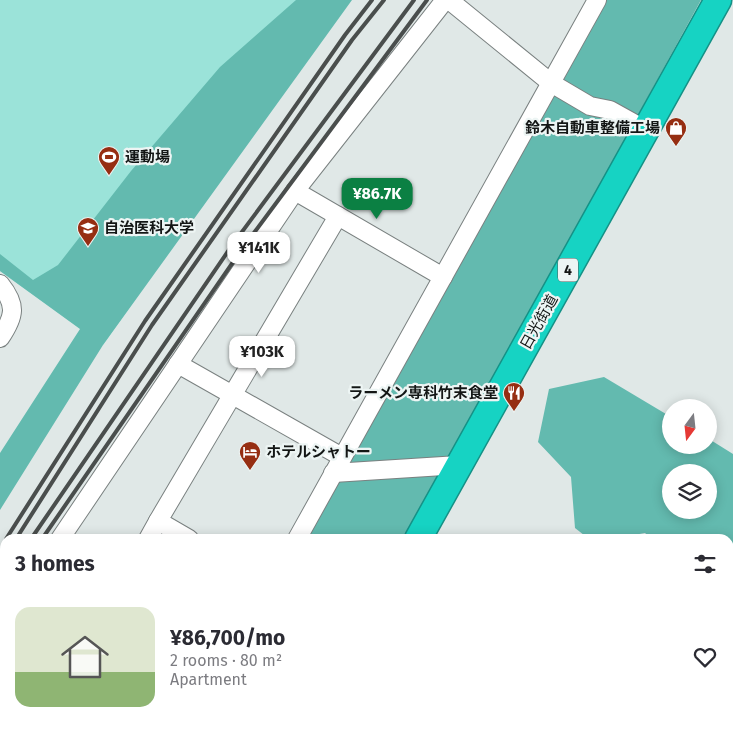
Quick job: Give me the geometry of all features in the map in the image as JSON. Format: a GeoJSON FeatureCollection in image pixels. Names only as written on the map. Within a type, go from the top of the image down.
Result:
{"type":"FeatureCollection","features":[{"type":"Feature","properties":{"kind":"highway","name":"日光街道"},"geometry":{"type":"LineString","coordinates":[[421,534],[718,0]]}},
{"type":"Feature","properties":{"kind":"street"},"geometry":{"type":"LineString","coordinates":[[63,534],[295,191],[445,0]]}},
{"type":"Feature","properties":{"kind":"street"},"geometry":{"type":"LineString","coordinates":[[450,0],[551,83],[590,106],[610,110],[646,130]]}},
{"type":"Feature","properties":{"kind":"street"},"geometry":{"type":"LineString","coordinates":[[300,534],[597,0]]}},
{"type":"Feature","properties":{"kind":"street"},"geometry":{"type":"LineString","coordinates":[[295,191],[443,277]]}},
{"type":"Feature","properties":{"kind":"street"},"geometry":{"type":"LineString","coordinates":[[151,534],[338,216]]}},
{"type":"Feature","properties":{"kind":"street"},"geometry":{"type":"LineString","coordinates":[[0,284],[8,294],[13,308],[9,324],[0,338]]}},
{"type":"Feature","properties":{"kind":"street"},"geometry":{"type":"LineString","coordinates":[[178,364],[342,457]]}},
{"type":"Feature","properties":{"kind":"street"},"geometry":{"type":"LineString","coordinates":[[333,473],[459,464]]}},
{"type":"Feature","properties":{"kind":"street"},"geometry":{"type":"LineString","coordinates":[[158,521],[180,534]]}},
{"type":"Feature","properties":{"kind":"green space","name":"運動場"},"geometry":{"type":"Polygon","coordinates":[[[0,0],[346,0],[103,345],[0,271],[0,0]]]}},
{"type":"Feature","properties":{"kind":"green space"},"geometry":{"type":"Polygon","coordinates":[[[296,0],[352,0],[103,345],[0,510],[0,453],[80,329],[0,271],[0,254],[33,280],[58,265],[131,171],[220,67],[296,0]]]}},
{"type":"Feature","properties":{"kind":"green space"},"geometry":{"type":"Polygon","coordinates":[[[592,0],[701,0],[409,534],[309,534],[592,0]]]}},
{"type":"Feature","properties":{"kind":"green space"},"geometry":{"type":"Polygon","coordinates":[[[604,377],[662,412],[662,454],[718,454],[718,445],[733,454],[733,534],[583,534],[575,528],[571,477],[538,442],[549,389],[604,377]]]}},
{"type":"Feature","properties":{"kind":"railway"},"geometry":{"type":"LineString","coordinates":[[9,534],[145,321],[345,35],[372,0]]}},
{"type":"Feature","properties":{"kind":"railway"},"geometry":{"type":"LineString","coordinates":[[19,534],[152,325],[352,40],[384,0]]}},
{"type":"Feature","properties":{"kind":"railway"},"geometry":{"type":"LineString","coordinates":[[34,534],[233,244],[414,0]]}},
{"type":"Feature","properties":{"kind":"railway"},"geometry":{"type":"LineString","coordinates":[[45,534],[242,249],[427,0]]}},
{"type":"Feature","properties":{"kind":"place","name":"鈴木自動車整備工場"},"geometry":{"type":"Point","coordinates":[676,147]}},
{"type":"Feature","properties":{"kind":"place","name":"運動場"},"geometry":{"type":"Point","coordinates":[109,176]}},
{"type":"Feature","properties":{"kind":"place","name":"自治医科大学"},"geometry":{"type":"Point","coordinates":[88,247]}},
{"type":"Feature","properties":{"kind":"place","name":"ラーメン専科竹末食堂"},"geometry":{"type":"Point","coordinates":[514,412]}},
{"type":"Feature","properties":{"kind":"place","name":"ホテルシャトー"},"geometry":{"type":"Point","coordinates":[250,471]}}]}
